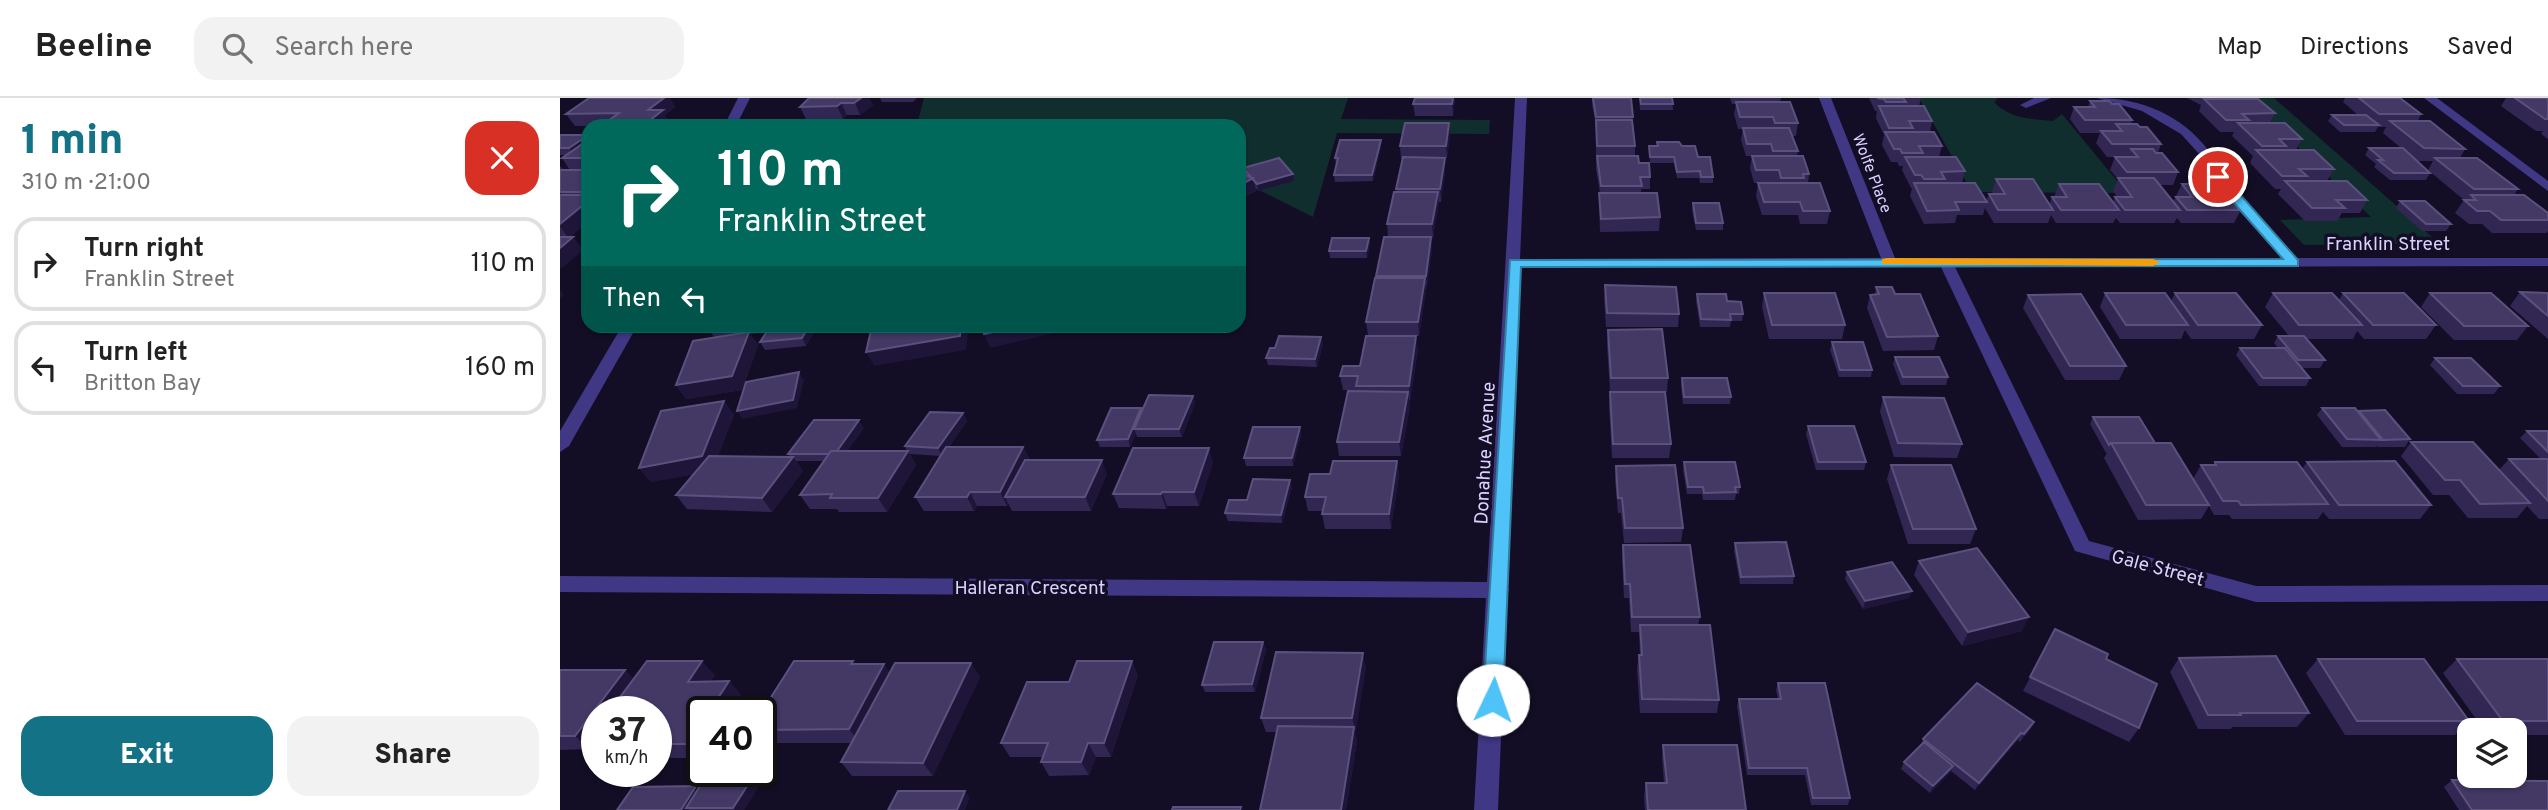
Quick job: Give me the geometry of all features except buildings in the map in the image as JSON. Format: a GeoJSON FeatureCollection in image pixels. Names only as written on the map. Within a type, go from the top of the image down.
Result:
{"type":"FeatureCollection","features":[{"type":"Feature","properties":{"kind":"street"},"geometry":{"type":"LineString","coordinates":[[734,119],[744,98]]}},
{"type":"Feature","properties":{"kind":"street","name":"Donahue Avenue"},"geometry":{"type":"LineString","coordinates":[[1486,810],[1499,590],[1521,98]]}},
{"type":"Feature","properties":{"kind":"street","name":"Wolfe Place"},"geometry":{"type":"LineString","coordinates":[[1825,98],[1889,262]]}},
{"type":"Feature","properties":{"kind":"street"},"geometry":{"type":"LineString","coordinates":[[2025,105],[2045,98]]}},
{"type":"Feature","properties":{"kind":"street"},"geometry":{"type":"LineString","coordinates":[[2103,98],[2158,114],[2187,133],[2205,153],[2228,190],[2294,263]]}},
{"type":"Feature","properties":{"kind":"street"},"geometry":{"type":"LineString","coordinates":[[2430,98],[2548,187]]}},
{"type":"Feature","properties":{"kind":"street","name":"Gale Street"},"geometry":{"type":"LineString","coordinates":[[1946,262],[2082,546],[2256,594],[2548,593]]}},
{"type":"Feature","properties":{"kind":"street","name":"Franklin Street"},"geometry":{"type":"LineString","coordinates":[[1514,263],[2548,262]]}},
{"type":"Feature","properties":{"kind":"street"},"geometry":{"type":"LineString","coordinates":[[560,446],[625,333]]}},
{"type":"Feature","properties":{"kind":"street","name":"Halleran Crescent"},"geometry":{"type":"LineString","coordinates":[[560,584],[1499,590]]}},
{"type":"Feature","properties":{"kind":"green space"},"geometry":{"type":"Polygon","coordinates":[[[924,98],[1348,98],[1341,119],[1490,120],[1489,134],[1337,133],[1313,217],[1246,184],[1246,119],[919,119],[924,98]]]}},
{"type":"Feature","properties":{"kind":"green space"},"geometry":{"type":"Polygon","coordinates":[[[1919,98],[1998,98],[1994,102],[2000,108],[2036,120],[2053,121],[2062,114],[2127,193],[1972,192],[1919,98]]]}},
{"type":"Feature","properties":{"kind":"green space"},"geometry":{"type":"Polygon","coordinates":[[[2247,98],[2274,98],[2440,244],[2304,245],[2280,220],[2371,217],[2247,98]]]}},
{"type":"Feature","properties":{"kind":"slow traffic"},"geometry":{"type":"LineString","coordinates":[[1887,262],[2153,262]]}},
{"type":"Feature","properties":{"kind":"route"},"geometry":{"type":"LineString","coordinates":[[1493,700],[1514,263],[2294,263],[2218,177]]}}]}
